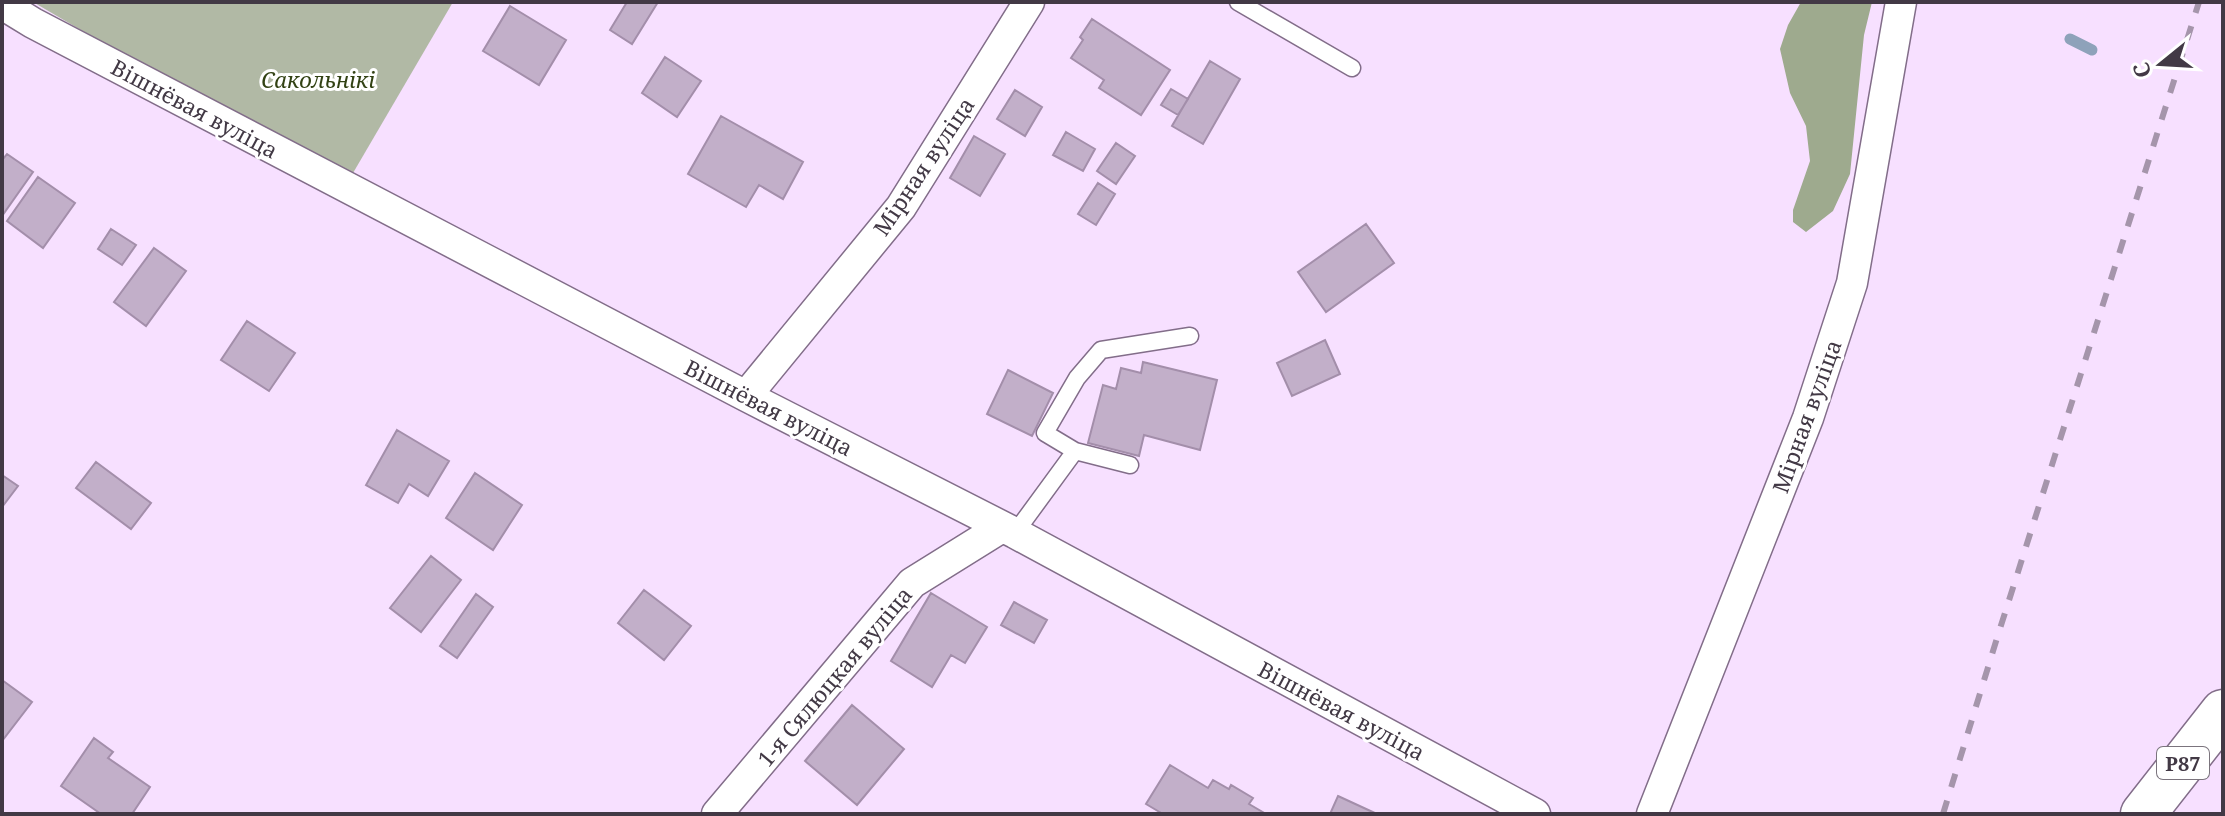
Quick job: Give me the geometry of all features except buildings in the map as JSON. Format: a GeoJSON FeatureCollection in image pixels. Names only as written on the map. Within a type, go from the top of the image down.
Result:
{"type":"FeatureCollection","features":[{"type":"Feature","properties":{"kind":"main road","name":"Р87"},"geometry":{"type":"LineString","coordinates":[[2143,814],[2223,712]]}},
{"type":"Feature","properties":{"kind":"street","name":"Мірная вуліца"},"geometry":{"type":"LineString","coordinates":[[746,396],[901,207],[1029,2]]}},
{"type":"Feature","properties":{"kind":"street","name":"Мірная вуліца"},"geometry":{"type":"LineString","coordinates":[[1652,814],[1808,418],[1852,283],[1901,2]]}},
{"type":"Feature","properties":{"kind":"street","name":"Вішнёвая вуліца"},"geometry":{"type":"LineString","coordinates":[[2,4],[39,13],[746,396],[1008,530],[1535,814]]}},
{"type":"Feature","properties":{"kind":"street","name":"1-я Сялюцкая вуліца"},"geometry":{"type":"LineString","coordinates":[[717,814],[912,583],[1008,530]]}},
{"type":"Feature","properties":{"kind":"lane"},"geometry":{"type":"LineString","coordinates":[[1238,2],[1352,68]]}},
{"type":"Feature","properties":{"kind":"lane"},"geometry":{"type":"LineString","coordinates":[[1130,465],[1075,451],[1045,433],[1077,378],[1101,350],[1190,336]]}},
{"type":"Feature","properties":{"kind":"lane"},"geometry":{"type":"LineString","coordinates":[[1008,530],[1075,451]]}},
{"type":"Feature","properties":{"kind":"green space","name":"Сакольнікі"},"geometry":{"type":"Polygon","coordinates":[[[33,2],[453,2],[346,185],[33,2]]]}},
{"type":"Feature","properties":{"kind":"green space"},"geometry":{"type":"Polygon","coordinates":[[[1801,2],[1872,2],[1864,35],[1850,174],[1833,211],[1806,232],[1793,222],[1793,210],[1810,161],[1806,126],[1790,93],[1780,49],[1788,25],[1801,2]]]}},
{"type":"Feature","properties":{"kind":"waterway"},"geometry":{"type":"LineString","coordinates":[[2070,39],[2092,50]]}},
{"type":"Feature","properties":{"kind":"railway"},"geometry":{"type":"LineString","coordinates":[[1943,814],[2199,2]]}}]}
